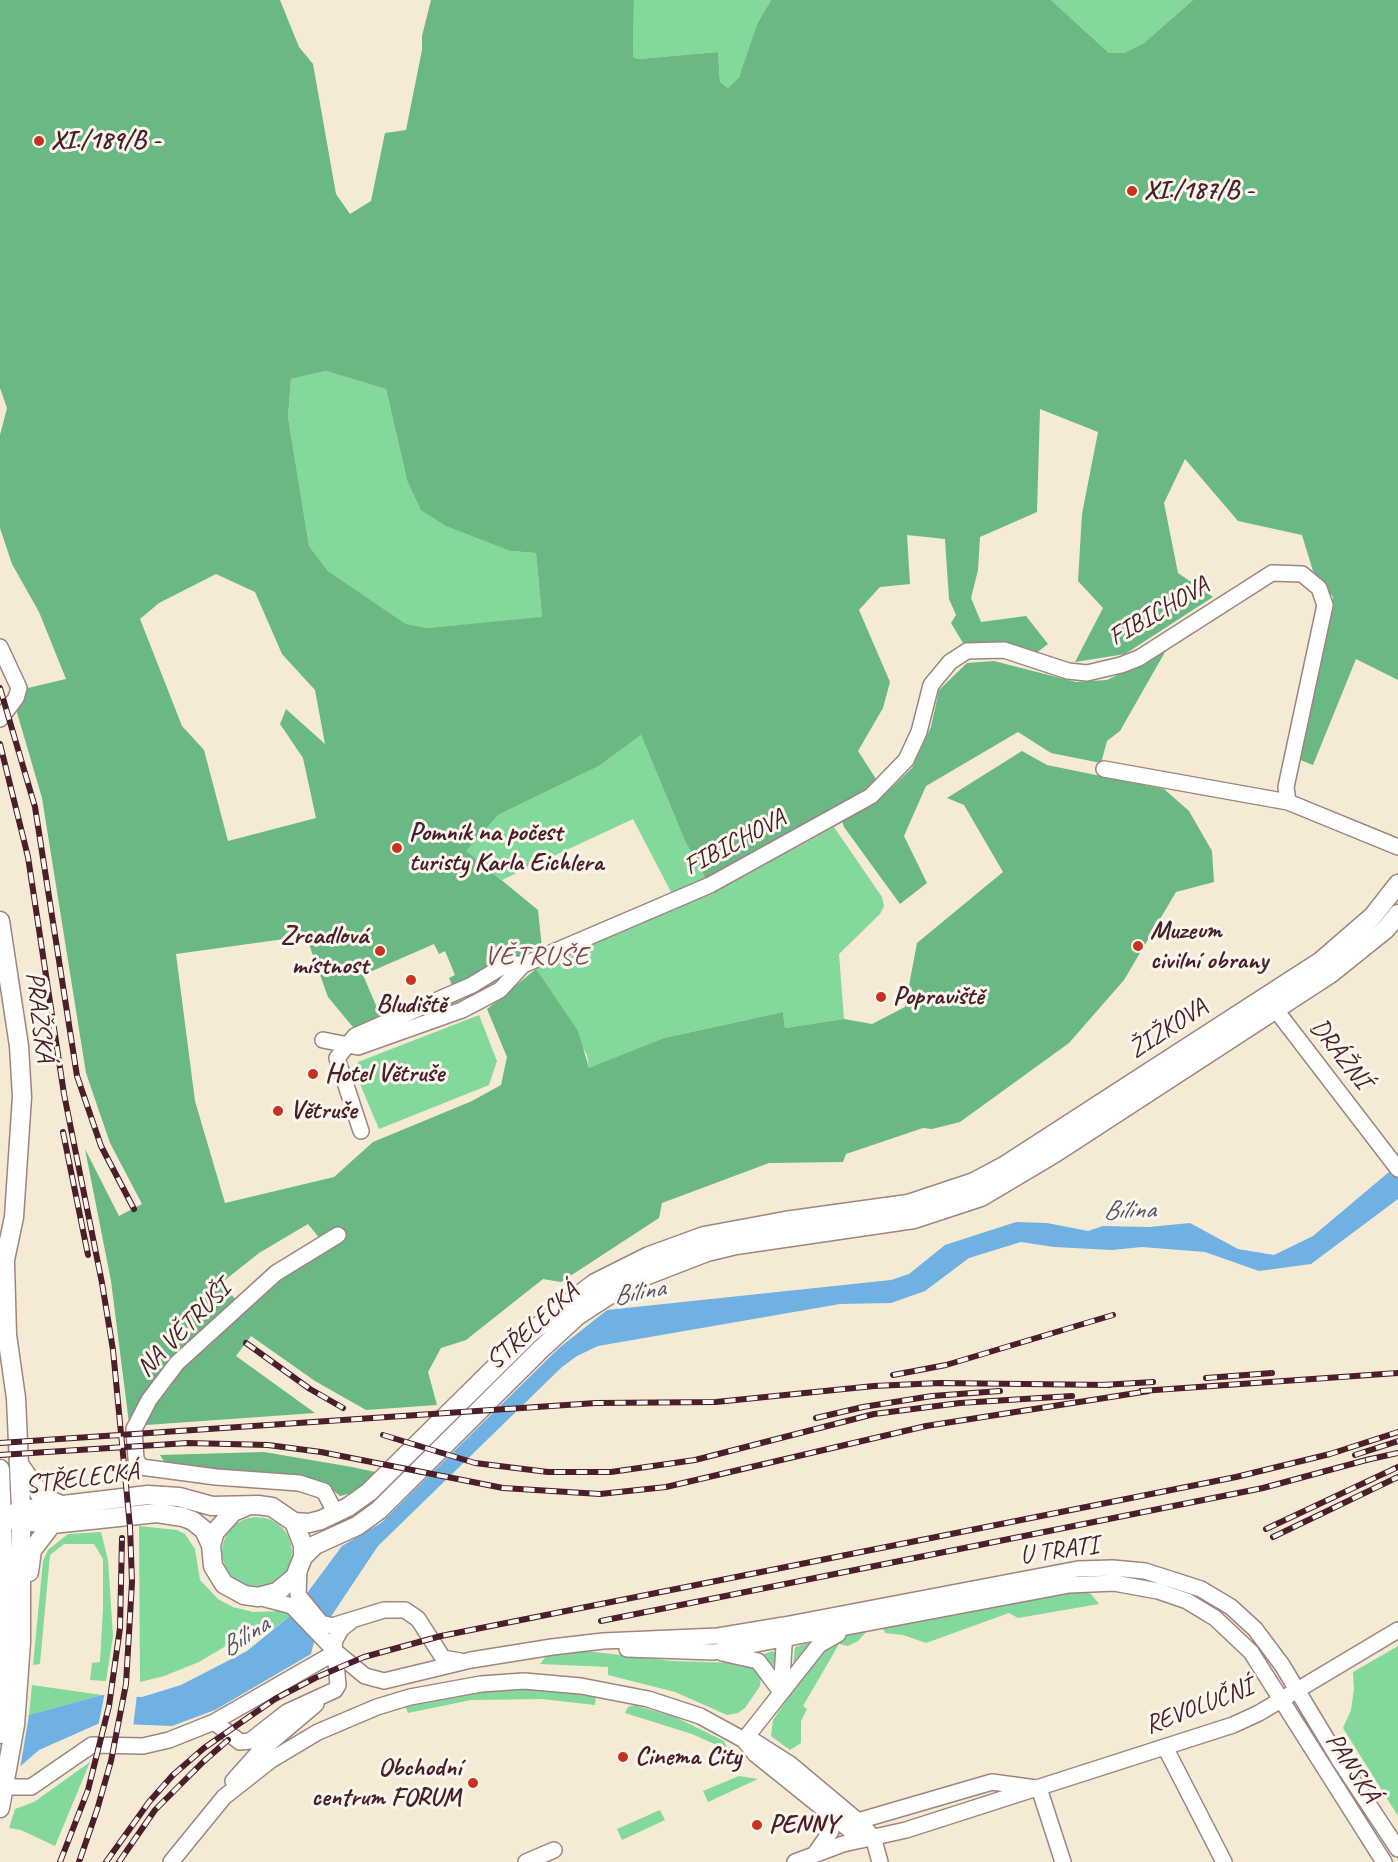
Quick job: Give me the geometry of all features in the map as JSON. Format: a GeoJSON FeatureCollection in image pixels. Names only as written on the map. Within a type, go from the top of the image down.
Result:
{"type":"FeatureCollection","features":[{"type":"Feature","properties":{"kind":"main road","name":"ŽIŽKOVA"},"geometry":{"type":"LineString","coordinates":[[950,1201],[1011,1180],[1270,1003],[1349,939],[1373,916],[1398,884]]}},
{"type":"Feature","properties":{"kind":"main road","name":"ŽIŽKOVA"},"geometry":{"type":"LineString","coordinates":[[1270,1003],[1358,953],[1386,929],[1398,914]]}},
{"type":"Feature","properties":{"kind":"main road","name":"PRAŽSKÁ"},"geometry":{"type":"LineString","coordinates":[[0,921],[21,1070],[22,1122],[7,1216],[5,1263],[7,1335],[16,1398],[18,1462],[15,1517]]}},
{"type":"Feature","properties":{"kind":"main road","name":"STŘELECKÁ"},"geometry":{"type":"LineString","coordinates":[[15,1517],[63,1505],[148,1495],[180,1497],[212,1506],[272,1507],[294,1522],[309,1523],[336,1514],[369,1492],[531,1332],[566,1303],[628,1265],[704,1236],[785,1221],[908,1204],[950,1201]]}},
{"type":"Feature","properties":{"kind":"main road","name":"STŘELECKÁ"},"geometry":{"type":"LineString","coordinates":[[15,1517],[52,1524],[157,1513],[183,1517],[193,1521],[204,1530],[211,1545],[213,1566],[224,1584],[244,1595],[258,1597],[284,1588],[315,1545],[357,1526],[379,1510],[577,1316],[637,1279],[679,1261],[736,1245],[914,1219],[950,1201]]}},
{"type":"Feature","properties":{"kind":"main road","name":"PRAŽSKÁ"},"geometry":{"type":"LineString","coordinates":[[0,1282],[5,1263]]}},
{"type":"Feature","properties":{"kind":"main road"},"geometry":{"type":"LineString","coordinates":[[18,1462],[28,1481],[42,1497],[63,1505]]}},
{"type":"Feature","properties":{"kind":"main road"},"geometry":{"type":"LineString","coordinates":[[0,1469],[15,1517],[21,1642]]}},
{"type":"Feature","properties":{"kind":"main road"},"geometry":{"type":"LineString","coordinates":[[211,1545],[222,1521],[245,1507]]}},
{"type":"Feature","properties":{"kind":"main road"},"geometry":{"type":"LineString","coordinates":[[0,1808],[6,1783],[8,1658],[15,1517]]}},
{"type":"Feature","properties":{"kind":"main road"},"geometry":{"type":"LineString","coordinates":[[294,1522],[302,1539],[301,1563]]}},
{"type":"Feature","properties":{"kind":"main road"},"geometry":{"type":"LineString","coordinates":[[8,1730],[32,1550],[52,1524]]}},
{"type":"Feature","properties":{"kind":"street","name":"FIBICHOVA"},"geometry":{"type":"LineString","coordinates":[[348,1044],[355,1036],[463,990],[508,963],[523,965],[710,885],[871,796],[906,760],[919,732],[931,685],[950,662],[967,651],[1004,650],[1068,671],[1088,673],[1122,665],[1139,658],[1272,573],[1287,572],[1302,574],[1319,588],[1325,605],[1286,787],[1288,801]]}},
{"type":"Feature","properties":{"kind":"street"},"geometry":{"type":"LineString","coordinates":[[0,647],[18,688],[16,698],[0,719]]}},
{"type":"Feature","properties":{"kind":"street"},"geometry":{"type":"LineString","coordinates":[[1104,769],[1288,801],[1398,847]]}},
{"type":"Feature","properties":{"kind":"street","name":"DRÁŽNÍ"},"geometry":{"type":"LineString","coordinates":[[1270,1003],[1398,1169]]}},
{"type":"Feature","properties":{"kind":"street"},"geometry":{"type":"LineString","coordinates":[[323,1040],[348,1044],[337,1058],[361,1131]]}},
{"type":"Feature","properties":{"kind":"street","name":"NA VĚTRUŠI"},"geometry":{"type":"LineString","coordinates":[[336,1514],[324,1491],[299,1483],[216,1477],[141,1467],[136,1459],[134,1429],[149,1400],[177,1363],[276,1273],[338,1235]]}},
{"type":"Feature","properties":{"kind":"street"},"geometry":{"type":"LineString","coordinates":[[299,1606],[297,1591],[301,1563]]}},
{"type":"Feature","properties":{"kind":"street","name":"U TRATI"},"geometry":{"type":"LineString","coordinates":[[714,1652],[785,1633],[1060,1572],[1096,1568],[1127,1569],[1184,1582],[1232,1607],[1265,1641],[1297,1689]]}},
{"type":"Feature","properties":{"kind":"street","name":"U TRATI"},"geometry":{"type":"LineString","coordinates":[[552,1647],[603,1641],[847,1628],[1069,1585],[1114,1583],[1171,1595],[1215,1618],[1251,1652],[1282,1699]]}},
{"type":"Feature","properties":{"kind":"street"},"geometry":{"type":"LineString","coordinates":[[258,1597],[299,1606],[321,1623],[336,1652],[365,1676],[384,1681],[471,1660],[552,1647]]}},
{"type":"Feature","properties":{"kind":"street"},"geometry":{"type":"LineString","coordinates":[[324,1631],[384,1610],[405,1610],[418,1619],[442,1658],[454,1661],[471,1660]]}},
{"type":"Feature","properties":{"kind":"street"},"geometry":{"type":"LineString","coordinates":[[171,1862],[224,1797],[244,1767],[338,1685],[336,1637],[341,1629],[352,1621]]}},
{"type":"Feature","properties":{"kind":"street","name":"U TRATI"},"geometry":{"type":"LineString","coordinates":[[744,1740],[781,1692],[786,1690],[819,1645],[847,1628]]}},
{"type":"Feature","properties":{"kind":"street","name":"REVOLUČNÍ"},"geometry":{"type":"LineString","coordinates":[[795,1862],[867,1838],[906,1830],[1233,1725],[1259,1713],[1398,1630]]}},
{"type":"Feature","properties":{"kind":"street"},"geometry":{"type":"LineString","coordinates":[[781,1692],[785,1633]]}},
{"type":"Feature","properties":{"kind":"street","name":"U TRATI"},"geometry":{"type":"LineString","coordinates":[[552,1647],[714,1652],[758,1661],[781,1692]]}},
{"type":"Feature","properties":{"kind":"street"},"geometry":{"type":"LineString","coordinates":[[6,1783],[24,1789],[31,1787],[80,1751],[92,1745],[143,1746],[168,1740],[214,1722],[336,1652]]}},
{"type":"Feature","properties":{"kind":"street"},"geometry":{"type":"LineString","coordinates":[[224,1797],[292,1746],[346,1720],[410,1697],[482,1683],[536,1682],[624,1693],[700,1716],[744,1740],[754,1741],[790,1764],[858,1821],[880,1862]]}},
{"type":"Feature","properties":{"kind":"street","name":"PANSKÁ"},"geometry":{"type":"LineString","coordinates":[[1297,1689],[1338,1758],[1398,1849]]}},
{"type":"Feature","properties":{"kind":"street"},"geometry":{"type":"LineString","coordinates":[[214,1722],[236,1740],[246,1742],[287,1712],[331,1693]]}},
{"type":"Feature","properties":{"kind":"street","name":"PANSKÁ"},"geometry":{"type":"LineString","coordinates":[[1282,1699],[1332,1784],[1384,1862]]}},
{"type":"Feature","properties":{"kind":"street"},"geometry":{"type":"LineString","coordinates":[[744,1740],[755,1754],[867,1838]]}},
{"type":"Feature","properties":{"kind":"street"},"geometry":{"type":"LineString","coordinates":[[1165,1747],[1224,1862]]}},
{"type":"Feature","properties":{"kind":"street","name":"REVOLUČNÍ"},"geometry":{"type":"LineString","coordinates":[[858,1821],[992,1782],[1039,1788]]}},
{"type":"Feature","properties":{"kind":"street"},"geometry":{"type":"LineString","coordinates":[[1039,1788],[1063,1862]]}},
{"type":"Feature","properties":{"kind":"street"},"geometry":{"type":"LineString","coordinates":[[813,1856],[831,1831],[831,1819],[827,1810]]}},
{"type":"Feature","properties":{"kind":"street"},"geometry":{"type":"LineString","coordinates":[[526,1862],[554,1850]]}},
{"type":"Feature","properties":{"kind":"green space"},"geometry":{"type":"Polygon","coordinates":[[[0,0],[280,0],[299,47],[313,64],[336,194],[350,214],[371,201],[385,133],[406,130],[422,50],[422,36],[431,0],[634,0],[633,57],[638,59],[718,52],[720,82],[728,88],[739,77],[757,24],[771,0],[1051,0],[1109,53],[1124,53],[1144,43],[1193,0],[1398,0],[1398,680],[1356,659],[1313,765],[1298,759],[1333,597],[1313,571],[1302,535],[1238,521],[1185,459],[1164,503],[1178,573],[1213,597],[1125,654],[1075,662],[1103,608],[1078,581],[1082,514],[1098,432],[1040,409],[1037,512],[980,537],[978,570],[971,598],[981,622],[1026,616],[1048,644],[1035,654],[963,643],[951,623],[956,615],[949,599],[945,539],[907,535],[910,584],[880,587],[859,610],[890,682],[883,708],[858,751],[876,779],[866,789],[706,879],[685,841],[641,735],[599,766],[498,815],[466,851],[538,910],[542,948],[508,959],[357,1032],[328,997],[306,936],[176,954],[195,1101],[225,1203],[334,1177],[373,1142],[472,1101],[501,1085],[507,1057],[487,1009],[536,969],[578,1031],[589,1068],[664,1038],[783,1012],[785,1028],[844,1019],[872,1024],[905,1007],[917,943],[1003,872],[964,805],[947,798],[1022,751],[1047,765],[1164,789],[1189,811],[1212,851],[1214,882],[1176,892],[1124,980],[1069,1043],[960,1122],[932,1129],[923,1128],[846,1154],[843,1162],[769,1163],[662,1203],[659,1218],[561,1282],[543,1279],[466,1340],[441,1348],[428,1372],[437,1405],[366,1410],[315,1381],[251,1336],[236,1356],[315,1413],[146,1425],[129,1423],[111,1281],[85,1149],[119,1216],[142,1204],[110,1143],[86,1073],[42,798],[11,692],[66,679],[39,612],[12,564],[0,528],[0,435],[7,408],[0,388],[0,0]],[[326,371],[291,379],[288,417],[309,546],[328,571],[406,624],[428,628],[542,617],[536,553],[511,551],[446,526],[421,510],[407,480],[386,389],[326,371]],[[216,574],[159,603],[140,619],[182,726],[204,750],[228,841],[316,818],[303,758],[280,724],[286,709],[325,744],[315,690],[282,654],[255,592],[216,574]],[[434,944],[363,975],[381,1017],[452,985],[449,978],[455,975],[445,951],[439,954],[434,944]],[[308,1224],[259,1253],[225,1280],[225,1289],[243,1306],[325,1245],[308,1224]]]}},
{"type":"Feature","properties":{"kind":"green space"},"geometry":{"type":"Polygon","coordinates":[[[634,0],[771,0],[757,24],[739,77],[728,88],[720,82],[718,52],[638,59],[633,57],[634,0]]]}},
{"type":"Feature","properties":{"kind":"green space"},"geometry":{"type":"Polygon","coordinates":[[[1051,0],[1193,0],[1144,43],[1124,53],[1109,53],[1051,0]]]}},
{"type":"Feature","properties":{"kind":"green space"},"geometry":{"type":"Polygon","coordinates":[[[326,371],[386,389],[407,480],[511,551],[536,553],[542,618],[428,628],[406,624],[328,571],[309,546],[288,417],[291,379],[326,371]]]}},
{"type":"Feature","properties":{"kind":"green space"},"geometry":{"type":"Polygon","coordinates":[[[1165,652],[1120,731],[1107,741],[1101,763],[1051,753],[1018,732],[926,786],[904,836],[927,883],[900,904],[842,821],[883,796],[912,768],[931,727],[939,690],[967,663],[994,661],[1076,682],[1107,680],[1165,652]]]}},
{"type":"Feature","properties":{"kind":"green space"},"geometry":{"type":"Polygon","coordinates":[[[641,735],[685,841],[706,879],[672,894],[633,819],[502,880],[465,851],[498,815],[599,766],[641,735]]]}},
{"type":"Feature","properties":{"kind":"green space"},"geometry":{"type":"Polygon","coordinates":[[[834,827],[882,897],[884,906],[880,914],[839,954],[844,1019],[785,1028],[783,1012],[664,1038],[589,1069],[587,1055],[536,969],[553,956],[712,894],[834,827]]]}},
{"type":"Feature","properties":{"kind":"green space"},"geometry":{"type":"Polygon","coordinates":[[[510,969],[495,988],[458,1006],[363,1036],[510,969]]]}},
{"type":"Feature","properties":{"kind":"green space"},"geometry":{"type":"Polygon","coordinates":[[[479,1015],[497,1061],[489,1085],[379,1129],[357,1077],[358,1062],[479,1015]]]}},
{"type":"Feature","properties":{"kind":"green space"},"geometry":{"type":"Polygon","coordinates":[[[264,1452],[380,1473],[352,1493],[340,1496],[327,1485],[166,1465],[160,1455],[264,1452]]]}},
{"type":"Feature","properties":{"kind":"green space"},"geometry":{"type":"Polygon","coordinates":[[[257,1517],[270,1520],[282,1527],[289,1539],[292,1552],[289,1565],[282,1577],[270,1584],[257,1587],[244,1584],[232,1577],[225,1565],[222,1552],[225,1539],[232,1527],[244,1520],[257,1517]]]}},
{"type":"Feature","properties":{"kind":"green space"},"geometry":{"type":"Polygon","coordinates":[[[139,1526],[177,1530],[185,1534],[195,1549],[200,1580],[218,1599],[233,1607],[253,1612],[283,1611],[290,1616],[272,1630],[261,1625],[199,1662],[164,1676],[140,1682],[139,1526]]]}},
{"type":"Feature","properties":{"kind":"green space"},"geometry":{"type":"Polygon","coordinates":[[[101,1532],[108,1560],[113,1636],[106,1681],[90,1680],[92,1663],[100,1662],[103,1608],[103,1559],[94,1544],[64,1544],[50,1555],[40,1664],[33,1665],[43,1561],[48,1550],[68,1534],[101,1532]]]}},
{"type":"Feature","properties":{"kind":"green space"},"geometry":{"type":"Polygon","coordinates":[[[1080,1590],[1091,1594],[1099,1604],[1018,1618],[1009,1613],[926,1643],[903,1635],[885,1633],[883,1628],[1080,1590]]]}},
{"type":"Feature","properties":{"kind":"green space"},"geometry":{"type":"Polygon","coordinates":[[[866,1632],[858,1641],[848,1646],[839,1644],[803,1706],[807,1709],[801,1721],[801,1743],[790,1750],[771,1736],[773,1720],[824,1646],[842,1636],[866,1632]]]}},
{"type":"Feature","properties":{"kind":"green space"},"geometry":{"type":"Polygon","coordinates":[[[809,1643],[810,1645],[793,1667],[795,1647],[809,1643]]]}},
{"type":"Feature","properties":{"kind":"green space"},"geometry":{"type":"Polygon","coordinates":[[[1398,1646],[1398,1816],[1343,1728],[1351,1710],[1354,1689],[1353,1672],[1398,1646]]]}},
{"type":"Feature","properties":{"kind":"green space"},"geometry":{"type":"Polygon","coordinates":[[[577,1650],[673,1661],[737,1663],[755,1667],[761,1677],[760,1686],[745,1708],[738,1713],[727,1715],[675,1692],[608,1675],[608,1667],[540,1664],[547,1655],[577,1650]]]}},
{"type":"Feature","properties":{"kind":"green space"},"geometry":{"type":"Polygon","coordinates":[[[773,1651],[776,1654],[773,1667],[761,1655],[773,1651]]]}},
{"type":"Feature","properties":{"kind":"green space"},"geometry":{"type":"Polygon","coordinates":[[[32,1685],[102,1695],[29,1715],[32,1685]]]}},
{"type":"Feature","properties":{"kind":"green space"},"geometry":{"type":"Polygon","coordinates":[[[522,1689],[596,1696],[595,1705],[542,1699],[471,1700],[408,1713],[405,1706],[465,1693],[522,1689]]]}},
{"type":"Feature","properties":{"kind":"green space"},"geometry":{"type":"Polygon","coordinates":[[[634,1705],[675,1717],[724,1741],[728,1750],[692,1734],[625,1713],[628,1707],[634,1705]]]}},
{"type":"Feature","properties":{"kind":"green space"},"geometry":{"type":"Polygon","coordinates":[[[90,1762],[55,1846],[21,1830],[9,1828],[15,1809],[34,1802],[90,1762]]]}},
{"type":"Feature","properties":{"kind":"green space"},"geometry":{"type":"Polygon","coordinates":[[[739,1776],[758,1779],[708,1802],[703,1791],[739,1776]]]}},
{"type":"Feature","properties":{"kind":"green space"},"geometry":{"type":"Polygon","coordinates":[[[660,1810],[665,1820],[622,1840],[617,1829],[660,1810]]]}},
{"type":"Feature","properties":{"kind":"water"},"geometry":{"type":"Polygon","coordinates":[[[1398,1152],[1398,1199],[1311,1264],[1259,1271],[1205,1252],[1142,1247],[1112,1250],[1054,1247],[1021,1242],[969,1258],[925,1291],[891,1303],[840,1304],[598,1346],[577,1356],[562,1367],[378,1546],[314,1642],[311,1654],[215,1710],[172,1726],[100,1723],[39,1750],[0,1784],[0,1735],[29,1715],[102,1695],[142,1697],[181,1685],[247,1651],[290,1616],[342,1546],[381,1523],[559,1348],[607,1310],[891,1280],[909,1274],[945,1245],[1016,1222],[1047,1223],[1088,1231],[1103,1226],[1149,1227],[1190,1223],[1238,1249],[1274,1255],[1313,1236],[1389,1172],[1398,1152]]]}},
{"type":"Feature","properties":{"kind":"pier"},"geometry":{"type":"Polygon","coordinates":[[[105,1692],[137,1694],[133,1728],[98,1727],[105,1692]]]}},
{"type":"Feature","properties":{"kind":"pier"},"geometry":{"type":"Polygon","coordinates":[[[29,1715],[20,1769],[0,1784],[0,1735],[29,1715]]]}},
{"type":"Feature","properties":{"kind":"railway"},"geometry":{"type":"LineString","coordinates":[[0,688],[35,807],[77,1076],[101,1146],[134,1209]]}},
{"type":"Feature","properties":{"kind":"railway"},"geometry":{"type":"LineString","coordinates":[[0,744],[28,857],[64,1094],[102,1283],[113,1350],[130,1527],[132,1582],[126,1684],[111,1761],[79,1862]]}},
{"type":"Feature","properties":{"kind":"railway"},"geometry":{"type":"LineString","coordinates":[[63,1132],[88,1255]]}},
{"type":"Feature","properties":{"kind":"railway"},"geometry":{"type":"LineString","coordinates":[[893,1375],[946,1365],[1113,1315]]}},
{"type":"Feature","properties":{"kind":"railway"},"geometry":{"type":"LineString","coordinates":[[246,1343],[310,1389],[343,1408]]}},
{"type":"Feature","properties":{"kind":"railway"},"geometry":{"type":"LineString","coordinates":[[1206,1378],[1272,1373]]}},
{"type":"Feature","properties":{"kind":"railway"},"geometry":{"type":"LineString","coordinates":[[1141,1391],[1398,1373]]}},
{"type":"Feature","properties":{"kind":"railway"},"geometry":{"type":"LineString","coordinates":[[1102,1385],[1153,1382]]}},
{"type":"Feature","properties":{"kind":"railway"},"geometry":{"type":"LineString","coordinates":[[0,1443],[596,1403],[716,1402],[874,1386],[940,1383],[1110,1385]]}},
{"type":"Feature","properties":{"kind":"railway"},"geometry":{"type":"LineString","coordinates":[[816,1418],[863,1407],[932,1396],[1000,1391]]}},
{"type":"Feature","properties":{"kind":"railway"},"geometry":{"type":"LineString","coordinates":[[0,1455],[188,1443],[268,1445],[321,1452],[503,1488],[600,1494],[666,1487],[926,1426],[1149,1391]]}},
{"type":"Feature","properties":{"kind":"railway"},"geometry":{"type":"LineString","coordinates":[[383,1435],[475,1463],[548,1472],[611,1472],[695,1460],[874,1414],[960,1403],[1072,1396]]}},
{"type":"Feature","properties":{"kind":"railway"},"geometry":{"type":"LineString","coordinates":[[106,1862],[149,1802],[173,1775],[204,1748],[275,1699],[315,1678],[364,1657],[441,1636],[1236,1477],[1330,1454],[1398,1432]]}},
{"type":"Feature","properties":{"kind":"railway"},"geometry":{"type":"LineString","coordinates":[[1355,1455],[1398,1441]]}},
{"type":"Feature","properties":{"kind":"railway"},"geometry":{"type":"LineString","coordinates":[[1366,1460],[1398,1453]]}},
{"type":"Feature","properties":{"kind":"railway"},"geometry":{"type":"LineString","coordinates":[[601,1621],[1263,1488],[1370,1459]]}},
{"type":"Feature","properties":{"kind":"railway"},"geometry":{"type":"LineString","coordinates":[[1266,1529],[1398,1467]]}},
{"type":"Feature","properties":{"kind":"railway"},"geometry":{"type":"LineString","coordinates":[[1273,1537],[1398,1477]]}},
{"type":"Feature","properties":{"kind":"railway"},"geometry":{"type":"LineString","coordinates":[[60,1862],[88,1790],[109,1706],[120,1628],[122,1538]]}},
{"type":"Feature","properties":{"kind":"railway"},"geometry":{"type":"LineString","coordinates":[[119,1862],[155,1810],[228,1740]]}},
{"type":"Feature","properties":{"kind":"place","name":"XI./189/B -"},"geometry":{"type":"Point","coordinates":[39,141]}},
{"type":"Feature","properties":{"kind":"place","name":"XI./187/B -"},"geometry":{"type":"Point","coordinates":[1132,191]}},
{"type":"Feature","properties":{"kind":"place","name":"Pomník na počest turisty Karla Eichlera"},"geometry":{"type":"Point","coordinates":[397,848]}},
{"type":"Feature","properties":{"kind":"place","name":"Muzeum civilní obrany"},"geometry":{"type":"Point","coordinates":[1138,946]}},
{"type":"Feature","properties":{"kind":"place","name":"Zrcadlová místnost"},"geometry":{"type":"Point","coordinates":[380,951]}},
{"type":"Feature","properties":{"kind":"place","name":"Bludiště"},"geometry":{"type":"Point","coordinates":[411,980]}},
{"type":"Feature","properties":{"kind":"place","name":"Popraviště"},"geometry":{"type":"Point","coordinates":[881,997]}},
{"type":"Feature","properties":{"kind":"place","name":"Hotel Větruše"},"geometry":{"type":"Point","coordinates":[313,1074]}},
{"type":"Feature","properties":{"kind":"place","name":"Větruše"},"geometry":{"type":"Point","coordinates":[278,1111]}},
{"type":"Feature","properties":{"kind":"place","name":"Cinema City"},"geometry":{"type":"Point","coordinates":[623,1757]}},
{"type":"Feature","properties":{"kind":"place","name":"Obchodní centrum FORUM"},"geometry":{"type":"Point","coordinates":[473,1783]}},
{"type":"Feature","properties":{"kind":"place","name":"PENNY"},"geometry":{"type":"Point","coordinates":[757,1825]}},
{"type":"Feature","properties":{"kind":"district","name":"VĚTRUŠE"},"geometry":{"type":"Point","coordinates":[537,957]}},
{"type":"Feature","properties":{"kind":"water label","name":"Bílina"},"geometry":{"type":"Point","coordinates":[1129,1211]}},
{"type":"Feature","properties":{"kind":"water label","name":"Bílina"},"geometry":{"type":"Point","coordinates":[639,1293]}},
{"type":"Feature","properties":{"kind":"water label","name":"Bílina"},"geometry":{"type":"Point","coordinates":[245,1637]}}]}
